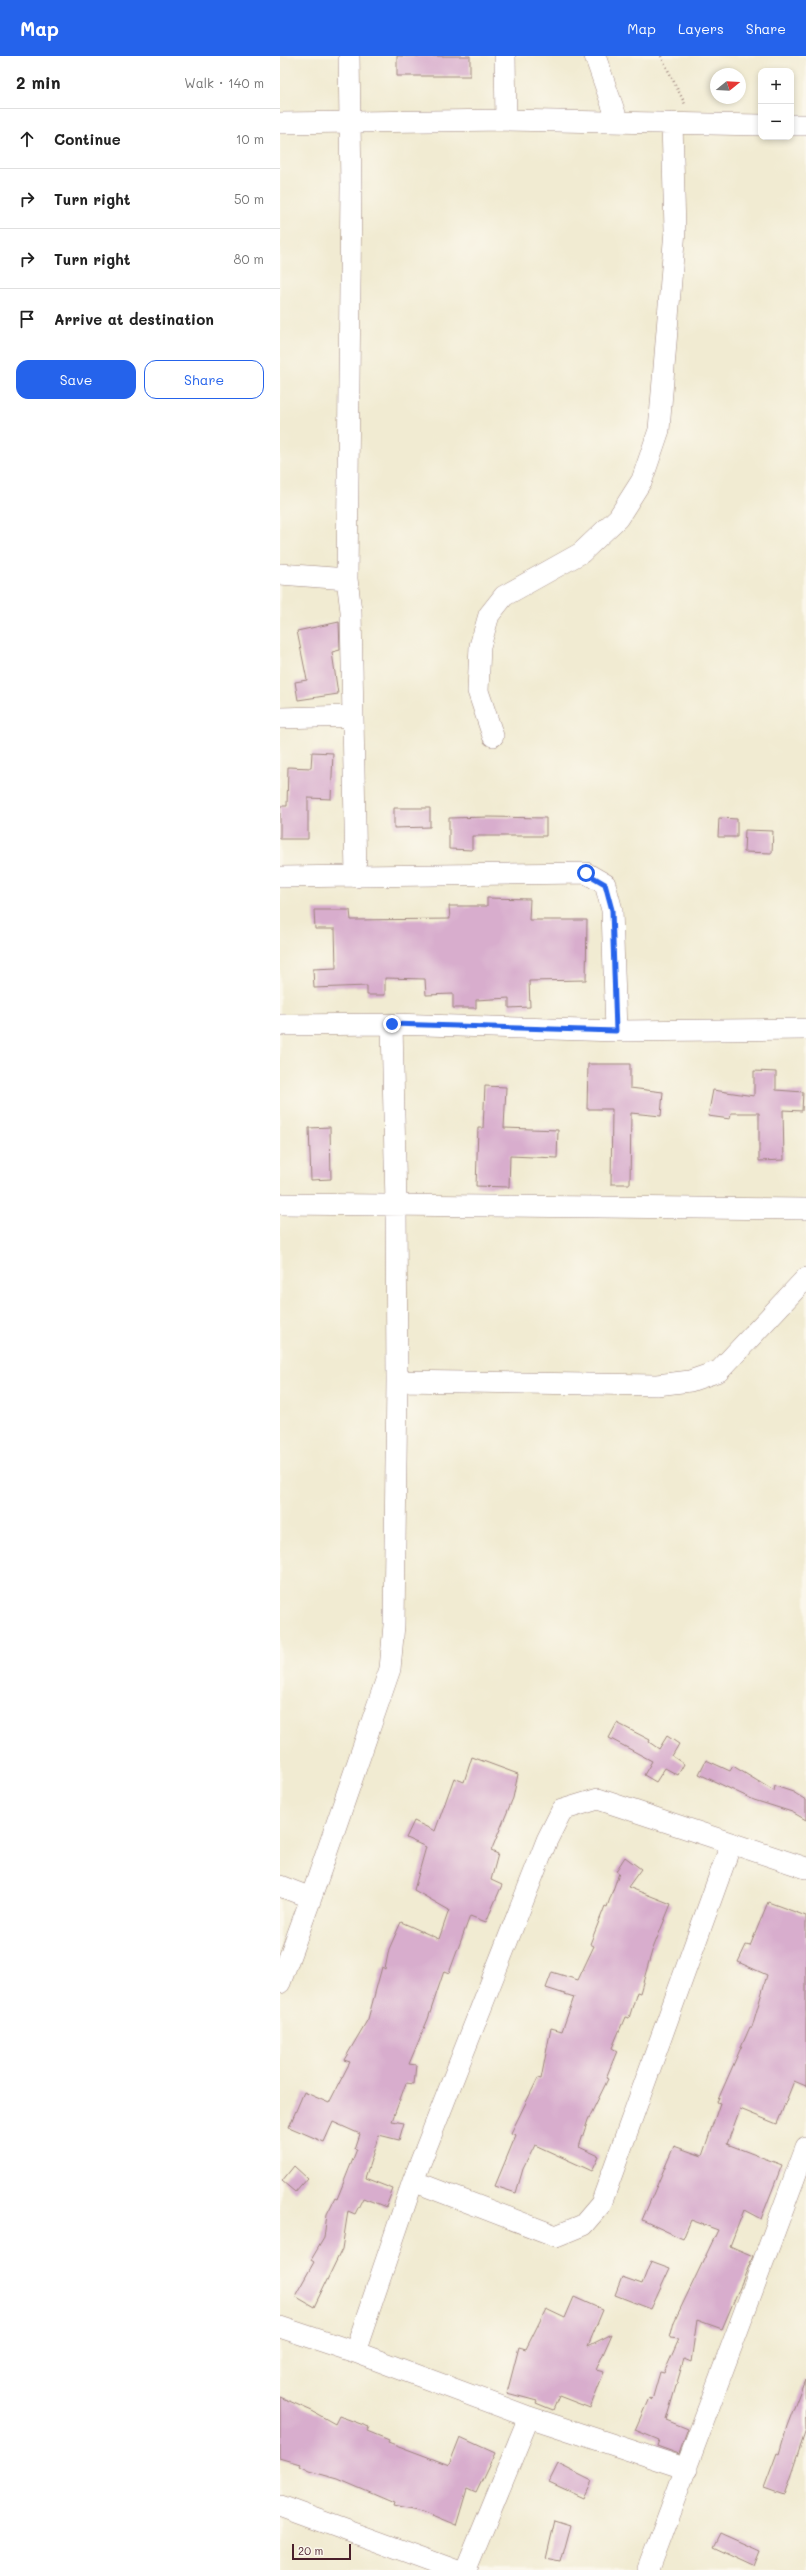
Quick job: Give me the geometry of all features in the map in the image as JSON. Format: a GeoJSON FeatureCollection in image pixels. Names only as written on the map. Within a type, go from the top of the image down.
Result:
{"type":"FeatureCollection","features":[{"type":"Feature","properties":{"kind":"street"},"geometry":{"type":"LineString","coordinates":[[349,56],[348,579],[351,611],[356,877]]}},
{"type":"Feature","properties":{"kind":"street"},"geometry":{"type":"LineString","coordinates":[[506,56],[506,120]]}},
{"type":"Feature","properties":{"kind":"street"},"geometry":{"type":"LineString","coordinates":[[595,56],[618,122]]}},
{"type":"Feature","properties":{"kind":"street"},"geometry":{"type":"LineString","coordinates":[[280,123],[506,120],[758,125]]}},
{"type":"Feature","properties":{"kind":"street"},"geometry":{"type":"LineString","coordinates":[[493,736],[478,691],[480,646],[489,615],[504,596],[581,553],[618,518],[642,480],[658,430],[675,230],[672,123]]}},
{"type":"Feature","properties":{"kind":"street"},"geometry":{"type":"LineString","coordinates":[[794,125],[806,126]]}},
{"type":"Feature","properties":{"kind":"street"},"geometry":{"type":"LineString","coordinates":[[280,574],[348,579]]}},
{"type":"Feature","properties":{"kind":"street"},"geometry":{"type":"LineString","coordinates":[[280,718],[352,716]]}},
{"type":"Feature","properties":{"kind":"street"},"geometry":{"type":"LineString","coordinates":[[280,877],[586,873],[605,884],[612,910],[616,1031]]}},
{"type":"Feature","properties":{"kind":"street"},"geometry":{"type":"LineString","coordinates":[[280,1983],[390,1669],[394,1625],[397,1381],[396,1205],[392,1024]]}},
{"type":"Feature","properties":{"kind":"street"},"geometry":{"type":"LineString","coordinates":[[280,1025],[392,1024],[616,1031],[806,1029]]}},
{"type":"Feature","properties":{"kind":"street"},"geometry":{"type":"LineString","coordinates":[[280,1204],[806,1209]]}},
{"type":"Feature","properties":{"kind":"street"},"geometry":{"type":"LineString","coordinates":[[397,1381],[656,1385],[690,1381],[719,1371],[806,1278]]}},
{"type":"Feature","properties":{"kind":"street"},"geometry":{"type":"LineString","coordinates":[[355,2352],[413,2181],[544,1848],[562,1810],[598,1799],[806,1868]]}},
{"type":"Feature","properties":{"kind":"street"},"geometry":{"type":"LineString","coordinates":[[413,2181],[556,2236],[583,2225],[601,2204],[731,1844]]}},
{"type":"Feature","properties":{"kind":"street"},"geometry":{"type":"LineString","coordinates":[[280,1886],[311,1898]]}},
{"type":"Feature","properties":{"kind":"street"},"geometry":{"type":"LineString","coordinates":[[648,2570],[806,2147]]}},
{"type":"Feature","properties":{"kind":"street"},"geometry":{"type":"LineString","coordinates":[[280,2327],[355,2352],[529,2417],[687,2469]]}},
{"type":"Feature","properties":{"kind":"street"},"geometry":{"type":"LineString","coordinates":[[466,2570],[529,2417]]}},
{"type":"Feature","properties":{"kind":"street"},"geometry":{"type":"LineString","coordinates":[[280,2506],[455,2570]]}},
{"type":"Feature","properties":{"kind":"path"},"geometry":{"type":"LineString","coordinates":[[661,56],[694,123]]}},
{"type":"Feature","properties":{"kind":"building"},"geometry":{"type":"Polygon","coordinates":[[[397,56],[470,56],[470,76],[397,76],[397,56]]]}},
{"type":"Feature","properties":{"kind":"building"},"geometry":{"type":"Polygon","coordinates":[[[339,622],[340,650],[332,652],[338,694],[298,700],[295,682],[307,680],[297,631],[339,622]]]}},
{"type":"Feature","properties":{"kind":"building"},"geometry":{"type":"Polygon","coordinates":[[[312,752],[333,753],[331,799],[308,798],[308,839],[280,839],[280,806],[287,806],[288,767],[311,768],[312,752]]]}},
{"type":"Feature","properties":{"kind":"building"},"geometry":{"type":"Polygon","coordinates":[[[394,808],[430,808],[430,827],[394,828],[394,808]]]}},
{"type":"Feature","properties":{"kind":"building"},"geometry":{"type":"Polygon","coordinates":[[[449,818],[546,818],[546,836],[472,836],[472,850],[449,849],[449,818]]]}},
{"type":"Feature","properties":{"kind":"building"},"geometry":{"type":"Polygon","coordinates":[[[719,818],[737,819],[737,837],[718,837],[719,818]]]}},
{"type":"Feature","properties":{"kind":"building"},"geometry":{"type":"Polygon","coordinates":[[[745,830],[773,831],[772,853],[744,852],[745,830]]]}},
{"type":"Feature","properties":{"kind":"building"},"geometry":{"type":"Polygon","coordinates":[[[487,898],[530,899],[529,920],[587,920],[586,980],[529,981],[530,1007],[509,1008],[509,998],[476,1000],[476,1008],[453,1008],[453,994],[426,995],[425,979],[385,978],[385,995],[367,995],[367,986],[314,988],[313,969],[336,968],[335,929],[315,929],[314,910],[350,910],[351,920],[450,919],[449,906],[487,906],[487,898]]]}},
{"type":"Feature","properties":{"kind":"building"},"geometry":{"type":"Polygon","coordinates":[[[588,1064],[630,1064],[630,1088],[663,1092],[661,1116],[631,1113],[630,1184],[611,1184],[612,1109],[587,1109],[588,1064]]]}},
{"type":"Feature","properties":{"kind":"building"},"geometry":{"type":"Polygon","coordinates":[[[754,1071],[776,1072],[776,1090],[803,1092],[802,1111],[783,1110],[784,1160],[759,1161],[759,1113],[731,1113],[730,1119],[708,1116],[713,1090],[754,1096],[754,1071]]]}},
{"type":"Feature","properties":{"kind":"building"},"geometry":{"type":"Polygon","coordinates":[[[485,1086],[506,1087],[504,1128],[558,1130],[557,1158],[510,1156],[509,1187],[476,1186],[478,1128],[483,1128],[485,1086]]]}},
{"type":"Feature","properties":{"kind":"building"},"geometry":{"type":"Polygon","coordinates":[[[330,1127],[331,1179],[311,1180],[309,1128],[330,1127]]]}},
{"type":"Feature","properties":{"kind":"building"},"geometry":{"type":"Polygon","coordinates":[[[617,1723],[650,1740],[649,1742],[659,1749],[667,1736],[679,1744],[672,1756],[684,1764],[678,1775],[665,1768],[656,1782],[644,1775],[652,1761],[609,1738],[617,1723]]]}},
{"type":"Feature","properties":{"kind":"building"},"geometry":{"type":"Polygon","coordinates":[[[472,1757],[518,1774],[513,1798],[491,1851],[498,1854],[491,1880],[502,1885],[486,1922],[470,1916],[449,1973],[444,1971],[428,2019],[409,2064],[416,2065],[414,2084],[406,2083],[392,2121],[404,2123],[399,2140],[379,2135],[365,2178],[393,2189],[386,2207],[363,2198],[355,2214],[348,2211],[342,2249],[314,2307],[295,2296],[314,2262],[311,2260],[324,2238],[327,2214],[335,2198],[337,2199],[357,2149],[355,2149],[360,2134],[333,2122],[324,2142],[289,2127],[304,2092],[329,2103],[350,2062],[344,2060],[368,2019],[382,1967],[385,1969],[389,1949],[401,1922],[439,1939],[449,1910],[414,1890],[426,1847],[406,1838],[414,1821],[435,1831],[454,1778],[464,1782],[472,1757]]]}},
{"type":"Feature","properties":{"kind":"building"},"geometry":{"type":"Polygon","coordinates":[[[706,1760],[730,1771],[733,1766],[774,1791],[775,1786],[793,1792],[806,1800],[806,1820],[792,1812],[754,1800],[699,1774],[706,1760]]]}},
{"type":"Feature","properties":{"kind":"building"},"geometry":{"type":"Polygon","coordinates":[[[625,1857],[641,1869],[628,1887],[671,1904],[652,1951],[640,1993],[637,1992],[629,2018],[625,2017],[612,2048],[617,2051],[606,2078],[608,2079],[588,2120],[579,2147],[599,2156],[592,2171],[535,2145],[523,2169],[516,2193],[495,2186],[516,2135],[511,2133],[538,2078],[541,2079],[551,2028],[562,2031],[574,1997],[546,1988],[552,1972],[578,1980],[594,1946],[590,1944],[605,1906],[607,1907],[619,1873],[616,1871],[625,1857]]]}},
{"type":"Feature","properties":{"kind":"building"},"geometry":{"type":"Polygon","coordinates":[[[768,1902],[806,1916],[806,2086],[794,2081],[777,2124],[740,2109],[727,2144],[782,2165],[761,2219],[744,2210],[730,2246],[753,2256],[722,2329],[697,2320],[691,2362],[684,2359],[666,2420],[688,2429],[679,2454],[657,2446],[659,2440],[635,2430],[649,2398],[652,2400],[660,2372],[664,2373],[679,2339],[670,2338],[674,2322],[718,2230],[691,2220],[683,2239],[642,2220],[674,2146],[702,2156],[720,2103],[717,2102],[750,2027],[752,2027],[767,1975],[738,1962],[746,1945],[750,1946],[768,1902]]]}},
{"type":"Feature","properties":{"kind":"building"},"geometry":{"type":"Polygon","coordinates":[[[294,2166],[307,2178],[295,2192],[282,2181],[294,2166]]]}},
{"type":"Feature","properties":{"kind":"building"},"geometry":{"type":"Polygon","coordinates":[[[651,2261],[670,2268],[651,2309],[615,2295],[622,2277],[642,2284],[651,2261]]]}},
{"type":"Feature","properties":{"kind":"building"},"geometry":{"type":"Polygon","coordinates":[[[574,2297],[603,2310],[588,2346],[612,2334],[596,2370],[604,2372],[590,2408],[559,2396],[553,2410],[536,2403],[537,2401],[507,2393],[519,2347],[526,2349],[546,2309],[565,2318],[574,2297]]]}},
{"type":"Feature","properties":{"kind":"building"},"geometry":{"type":"Polygon","coordinates":[[[805,2379],[806,2430],[784,2495],[764,2488],[777,2453],[779,2454],[787,2426],[805,2379]]]}},
{"type":"Feature","properties":{"kind":"building"},"geometry":{"type":"Polygon","coordinates":[[[280,2397],[312,2411],[335,2424],[339,2416],[369,2427],[367,2431],[389,2440],[388,2442],[449,2465],[460,2437],[495,2453],[476,2493],[467,2489],[456,2526],[422,2512],[393,2506],[394,2503],[338,2479],[309,2471],[299,2466],[300,2464],[280,2458],[280,2397]]]}},
{"type":"Feature","properties":{"kind":"building"},"geometry":{"type":"Polygon","coordinates":[[[558,2464],[592,2481],[584,2498],[549,2482],[558,2464]]]}},
{"type":"Feature","properties":{"kind":"building"},"geometry":{"type":"Polygon","coordinates":[[[555,2520],[571,2525],[561,2562],[546,2559],[555,2520]]]}},
{"type":"Feature","properties":{"kind":"building"},"geometry":{"type":"Polygon","coordinates":[[[721,2533],[761,2551],[755,2566],[714,2547],[721,2533]]]}},
{"type":"Feature","properties":{"kind":"route"},"geometry":{"type":"LineString","coordinates":[[392,1024],[616,1031],[612,910],[605,884],[586,873]]}}]}
